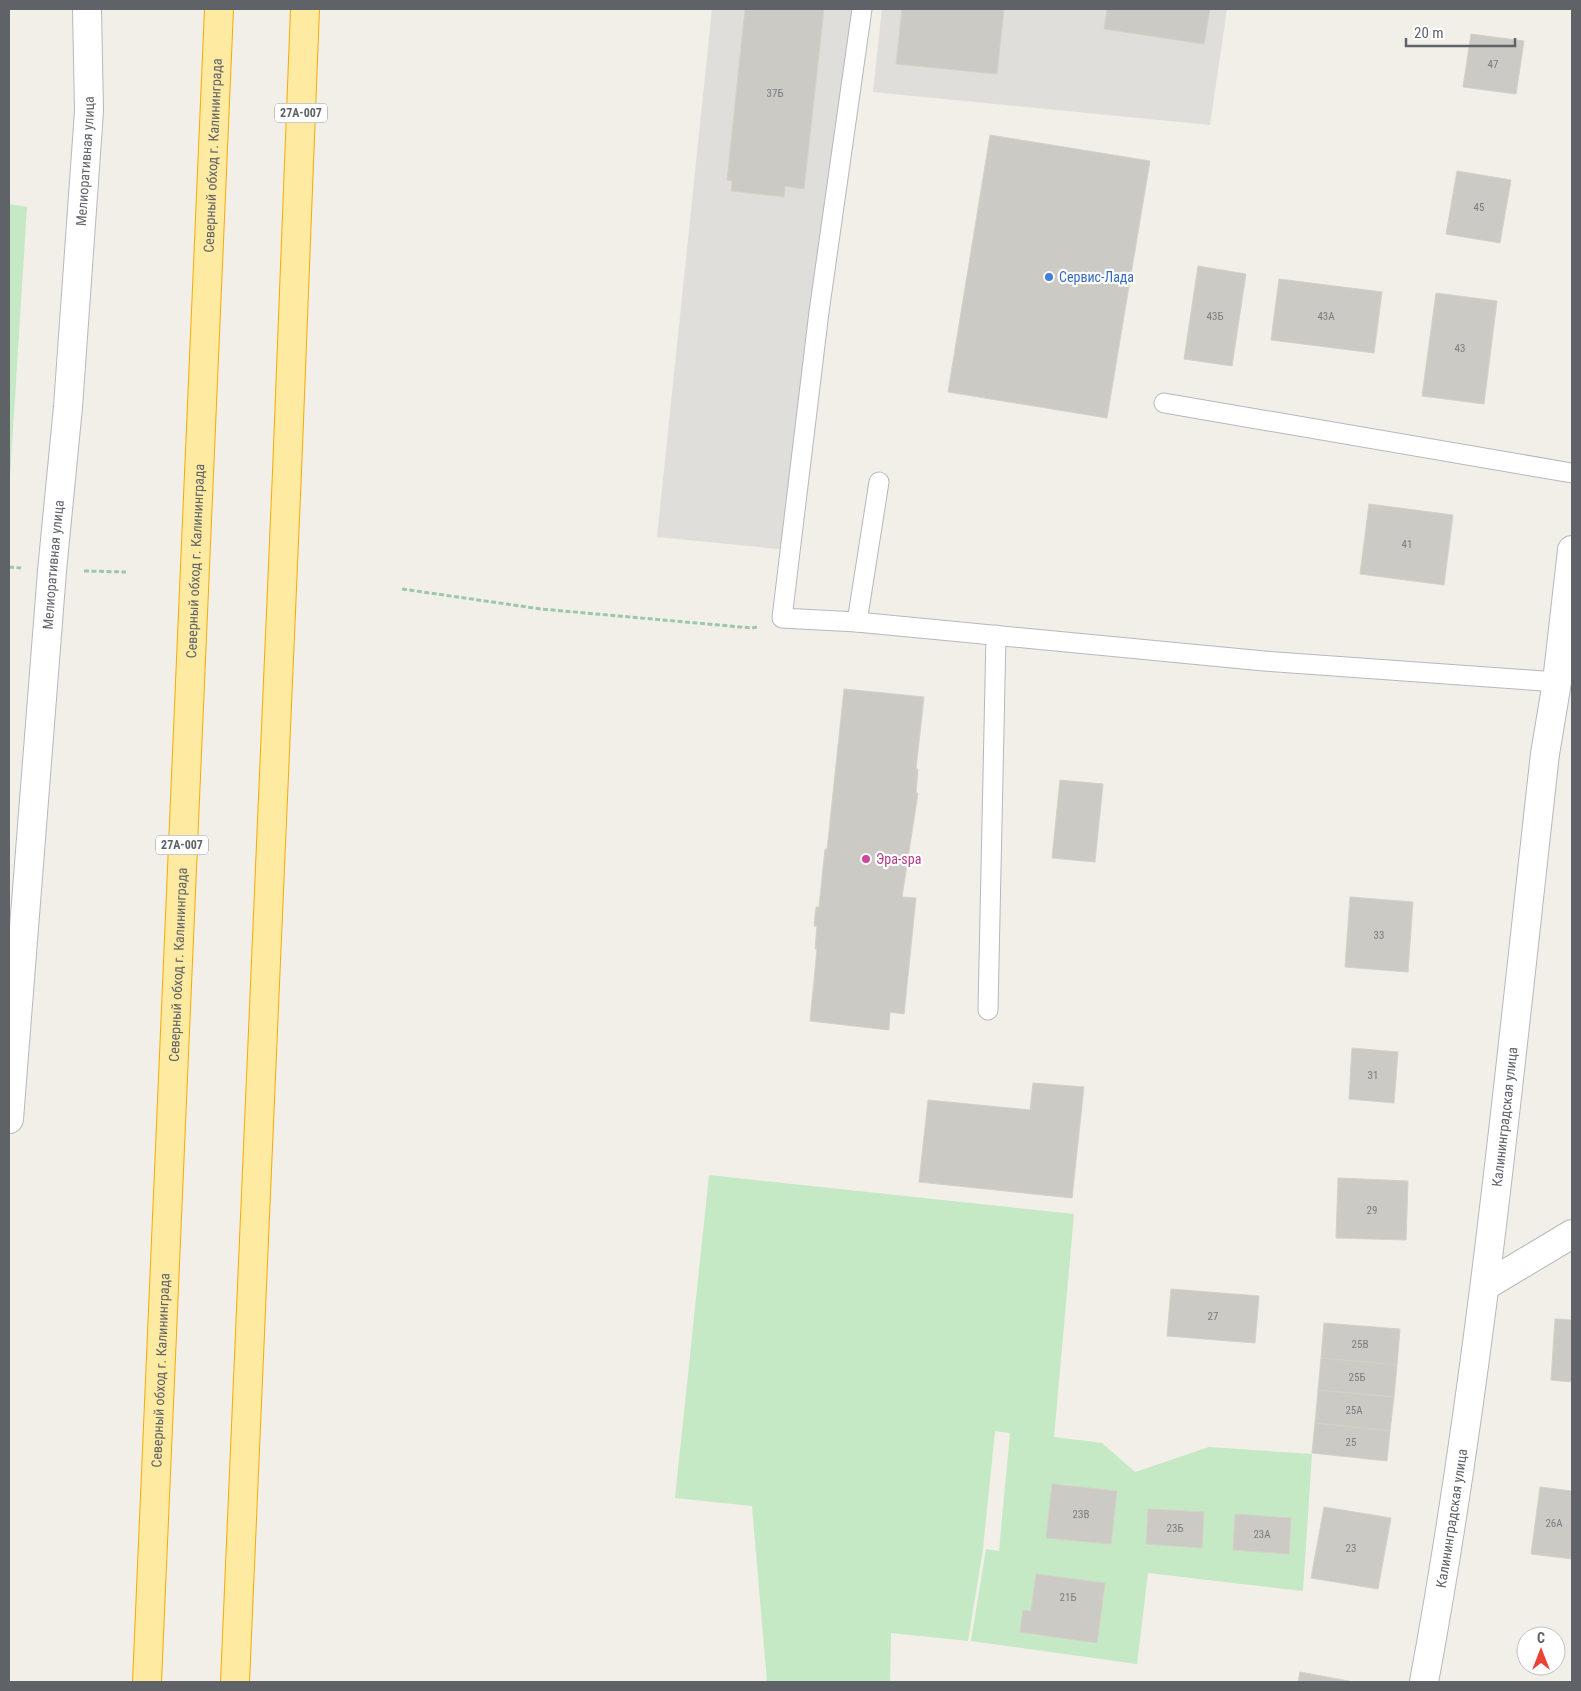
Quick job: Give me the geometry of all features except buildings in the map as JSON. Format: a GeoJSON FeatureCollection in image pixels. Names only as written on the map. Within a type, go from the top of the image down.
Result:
{"type":"FeatureCollection","features":[{"type":"Feature","properties":{"kind":"highway","name":"Северный обход г. Калининграда"},"geometry":{"type":"LineString","coordinates":[[147,1682],[219,9]]}},
{"type":"Feature","properties":{"kind":"highway","name":"27А-007"},"geometry":{"type":"LineString","coordinates":[[235,1682],[305,9]]}},
{"type":"Feature","properties":{"kind":"street","name":"Мелиоративная улица"},"geometry":{"type":"LineString","coordinates":[[9,1119],[52,570],[68,408],[89,120],[87,9]]}},
{"type":"Feature","properties":{"kind":"street","name":"Калининградская улица"},"geometry":{"type":"LineString","coordinates":[[1424,1682],[1441,1589],[1485,1286],[1545,754],[1557,682],[1572,550]]}},
{"type":"Feature","properties":{"kind":"street"},"geometry":{"type":"LineString","coordinates":[[1485,1286],[1572,1234]]}},
{"type":"Feature","properties":{"kind":"lane"},"geometry":{"type":"LineString","coordinates":[[862,9],[819,312],[782,618],[857,622],[1264,661],[1557,682]]}},
{"type":"Feature","properties":{"kind":"lane"},"geometry":{"type":"LineString","coordinates":[[1164,403],[1572,473]]}},
{"type":"Feature","properties":{"kind":"lane"},"geometry":{"type":"LineString","coordinates":[[857,622],[879,482]]}},
{"type":"Feature","properties":{"kind":"lane"},"geometry":{"type":"LineString","coordinates":[[988,1010],[996,635]]}},
{"type":"Feature","properties":{"kind":"path"},"geometry":{"type":"LineString","coordinates":[[402,589],[540,609],[752,628],[782,618]]}},
{"type":"Feature","properties":{"kind":"shaded area"},"geometry":{"type":"Polygon","coordinates":[[[712,9],[855,9],[798,551],[657,537],[712,9]]]}},
{"type":"Feature","properties":{"kind":"shaded area"},"geometry":{"type":"Polygon","coordinates":[[[882,9],[1227,9],[1210,125],[873,92],[882,9]]]}},
{"type":"Feature","properties":{"kind":"green space"},"geometry":{"type":"Polygon","coordinates":[[[9,204],[27,207],[9,493],[9,204]]]}},
{"type":"Feature","properties":{"kind":"green space"},"geometry":{"type":"Polygon","coordinates":[[[709,1175],[1074,1214],[1054,1437],[1102,1443],[1135,1472],[1209,1447],[1312,1454],[1303,1591],[1148,1573],[1137,1664],[971,1641],[986,1549],[999,1551],[1010,1433],[995,1431],[983,1549],[968,1641],[891,1633],[890,1682],[767,1682],[752,1506],[675,1498],[709,1175]]]}},
{"type":"Feature","properties":{"kind":"place","name":"Сервис-Лада"},"geometry":{"type":"Point","coordinates":[1049,277]}},
{"type":"Feature","properties":{"kind":"place","name":"Эра-spa"},"geometry":{"type":"Point","coordinates":[866,859]}}]}
